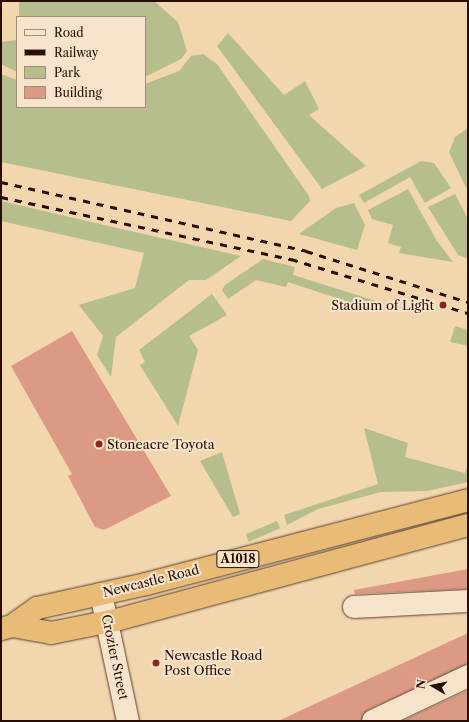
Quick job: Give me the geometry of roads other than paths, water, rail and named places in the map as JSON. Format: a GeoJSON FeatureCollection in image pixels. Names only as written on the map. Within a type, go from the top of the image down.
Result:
{"type":"FeatureCollection","features":[{"type":"Feature","properties":{"kind":"highway","name":"Newcastle Road"},"geometry":{"type":"LineString","coordinates":[[7,628],[37,608],[101,594],[468,500]]}},
{"type":"Feature","properties":{"kind":"highway","name":"A1018"},"geometry":{"type":"LineString","coordinates":[[7,628],[51,633],[108,622],[468,525]]}},
{"type":"Feature","properties":{"kind":"street","name":"Crozier Street"},"geometry":{"type":"LineString","coordinates":[[101,594],[128,721]]}},
{"type":"Feature","properties":{"kind":"street"},"geometry":{"type":"LineString","coordinates":[[354,607],[468,601]]}},
{"type":"Feature","properties":{"kind":"street"},"geometry":{"type":"LineString","coordinates":[[373,721],[468,676]]}},
{"type":"Feature","properties":{"kind":"railway"},"geometry":{"type":"LineString","coordinates":[[1,182],[306,251],[468,302]]}},
{"type":"Feature","properties":{"kind":"railway"},"geometry":{"type":"LineString","coordinates":[[1,197],[291,259],[468,313]]}},
{"type":"Feature","properties":{"kind":"place","name":"Stadium of Light"},"geometry":{"type":"Point","coordinates":[443,305]}},
{"type":"Feature","properties":{"kind":"place","name":"Stoneacre Toyota"},"geometry":{"type":"Point","coordinates":[99,444]}},
{"type":"Feature","properties":{"kind":"place","name":"Newcastle Road Post Office"},"geometry":{"type":"Point","coordinates":[156,663]}}]}
